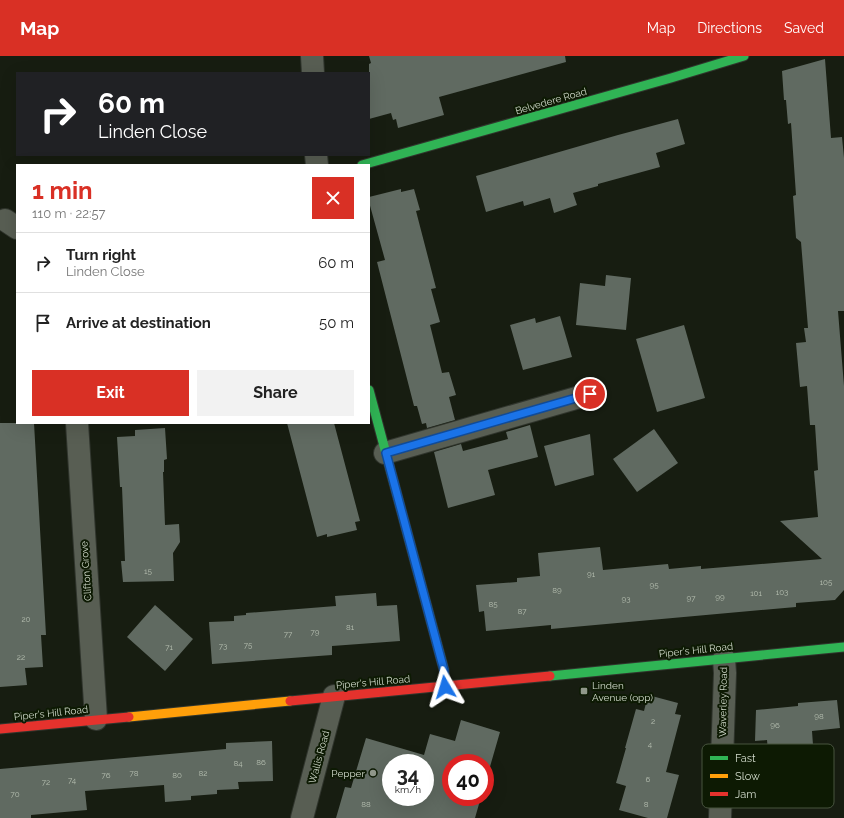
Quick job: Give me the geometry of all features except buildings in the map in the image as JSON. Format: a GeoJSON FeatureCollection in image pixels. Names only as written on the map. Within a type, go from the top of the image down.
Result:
{"type":"FeatureCollection","features":[{"type":"Feature","properties":{"kind":"street"},"geometry":{"type":"LineString","coordinates":[[312,56],[313,72]]}},
{"type":"Feature","properties":{"kind":"street","name":"Belvedere Road"},"geometry":{"type":"LineString","coordinates":[[366,164],[744,56]]}},
{"type":"Feature","properties":{"kind":"street"},"geometry":{"type":"LineString","coordinates":[[370,394],[444,670],[445,687]]}},
{"type":"Feature","properties":{"kind":"street"},"geometry":{"type":"LineString","coordinates":[[386,453],[590,394]]}},
{"type":"Feature","properties":{"kind":"street","name":"Clifton Grove"},"geometry":{"type":"LineString","coordinates":[[77,424],[96,719]]}},
{"type":"Feature","properties":{"kind":"street","name":"Piper's Hill Road"},"geometry":{"type":"LineString","coordinates":[[0,729],[334,696],[445,687],[844,647]]}},
{"type":"Feature","properties":{"kind":"street","name":"Waverley Road"},"geometry":{"type":"LineString","coordinates":[[723,744],[725,673],[724,659]]}},
{"type":"Feature","properties":{"kind":"street","name":"Wallis Road"},"geometry":{"type":"LineString","coordinates":[[302,818],[334,696]]}},
{"type":"Feature","properties":{"kind":"street","name":"Waverley Road"},"geometry":{"type":"LineString","coordinates":[[720,808],[720,818]]}},
{"type":"Feature","properties":{"kind":"traffic: fast"},"geometry":{"type":"LineString","coordinates":[[366,164],[744,56]]}},
{"type":"Feature","properties":{"kind":"traffic: fast"},"geometry":{"type":"LineString","coordinates":[[370,394],[444,670],[445,687]]}},
{"type":"Feature","properties":{"kind":"traffic: fast"},"geometry":{"type":"LineString","coordinates":[[550,676],[844,647]]}},
{"type":"Feature","properties":{"kind":"traffic: slow"},"geometry":{"type":"LineString","coordinates":[[129,717],[290,701]]}},
{"type":"Feature","properties":{"kind":"traffic: jam"},"geometry":{"type":"LineString","coordinates":[[290,701],[550,676]]}},
{"type":"Feature","properties":{"kind":"traffic: jam"},"geometry":{"type":"LineString","coordinates":[[0,729],[129,717]]}},
{"type":"Feature","properties":{"kind":"place","name":"Linden Avenue (opp)"},"geometry":{"type":"Point","coordinates":[584,691]}},
{"type":"Feature","properties":{"kind":"place","name":"Pepper"},"geometry":{"type":"Point","coordinates":[373,773]}},
{"type":"Feature","properties":{"kind":"route"},"geometry":{"type":"LineString","coordinates":[[445,687],[444,670],[386,453],[590,394]]}}]}
